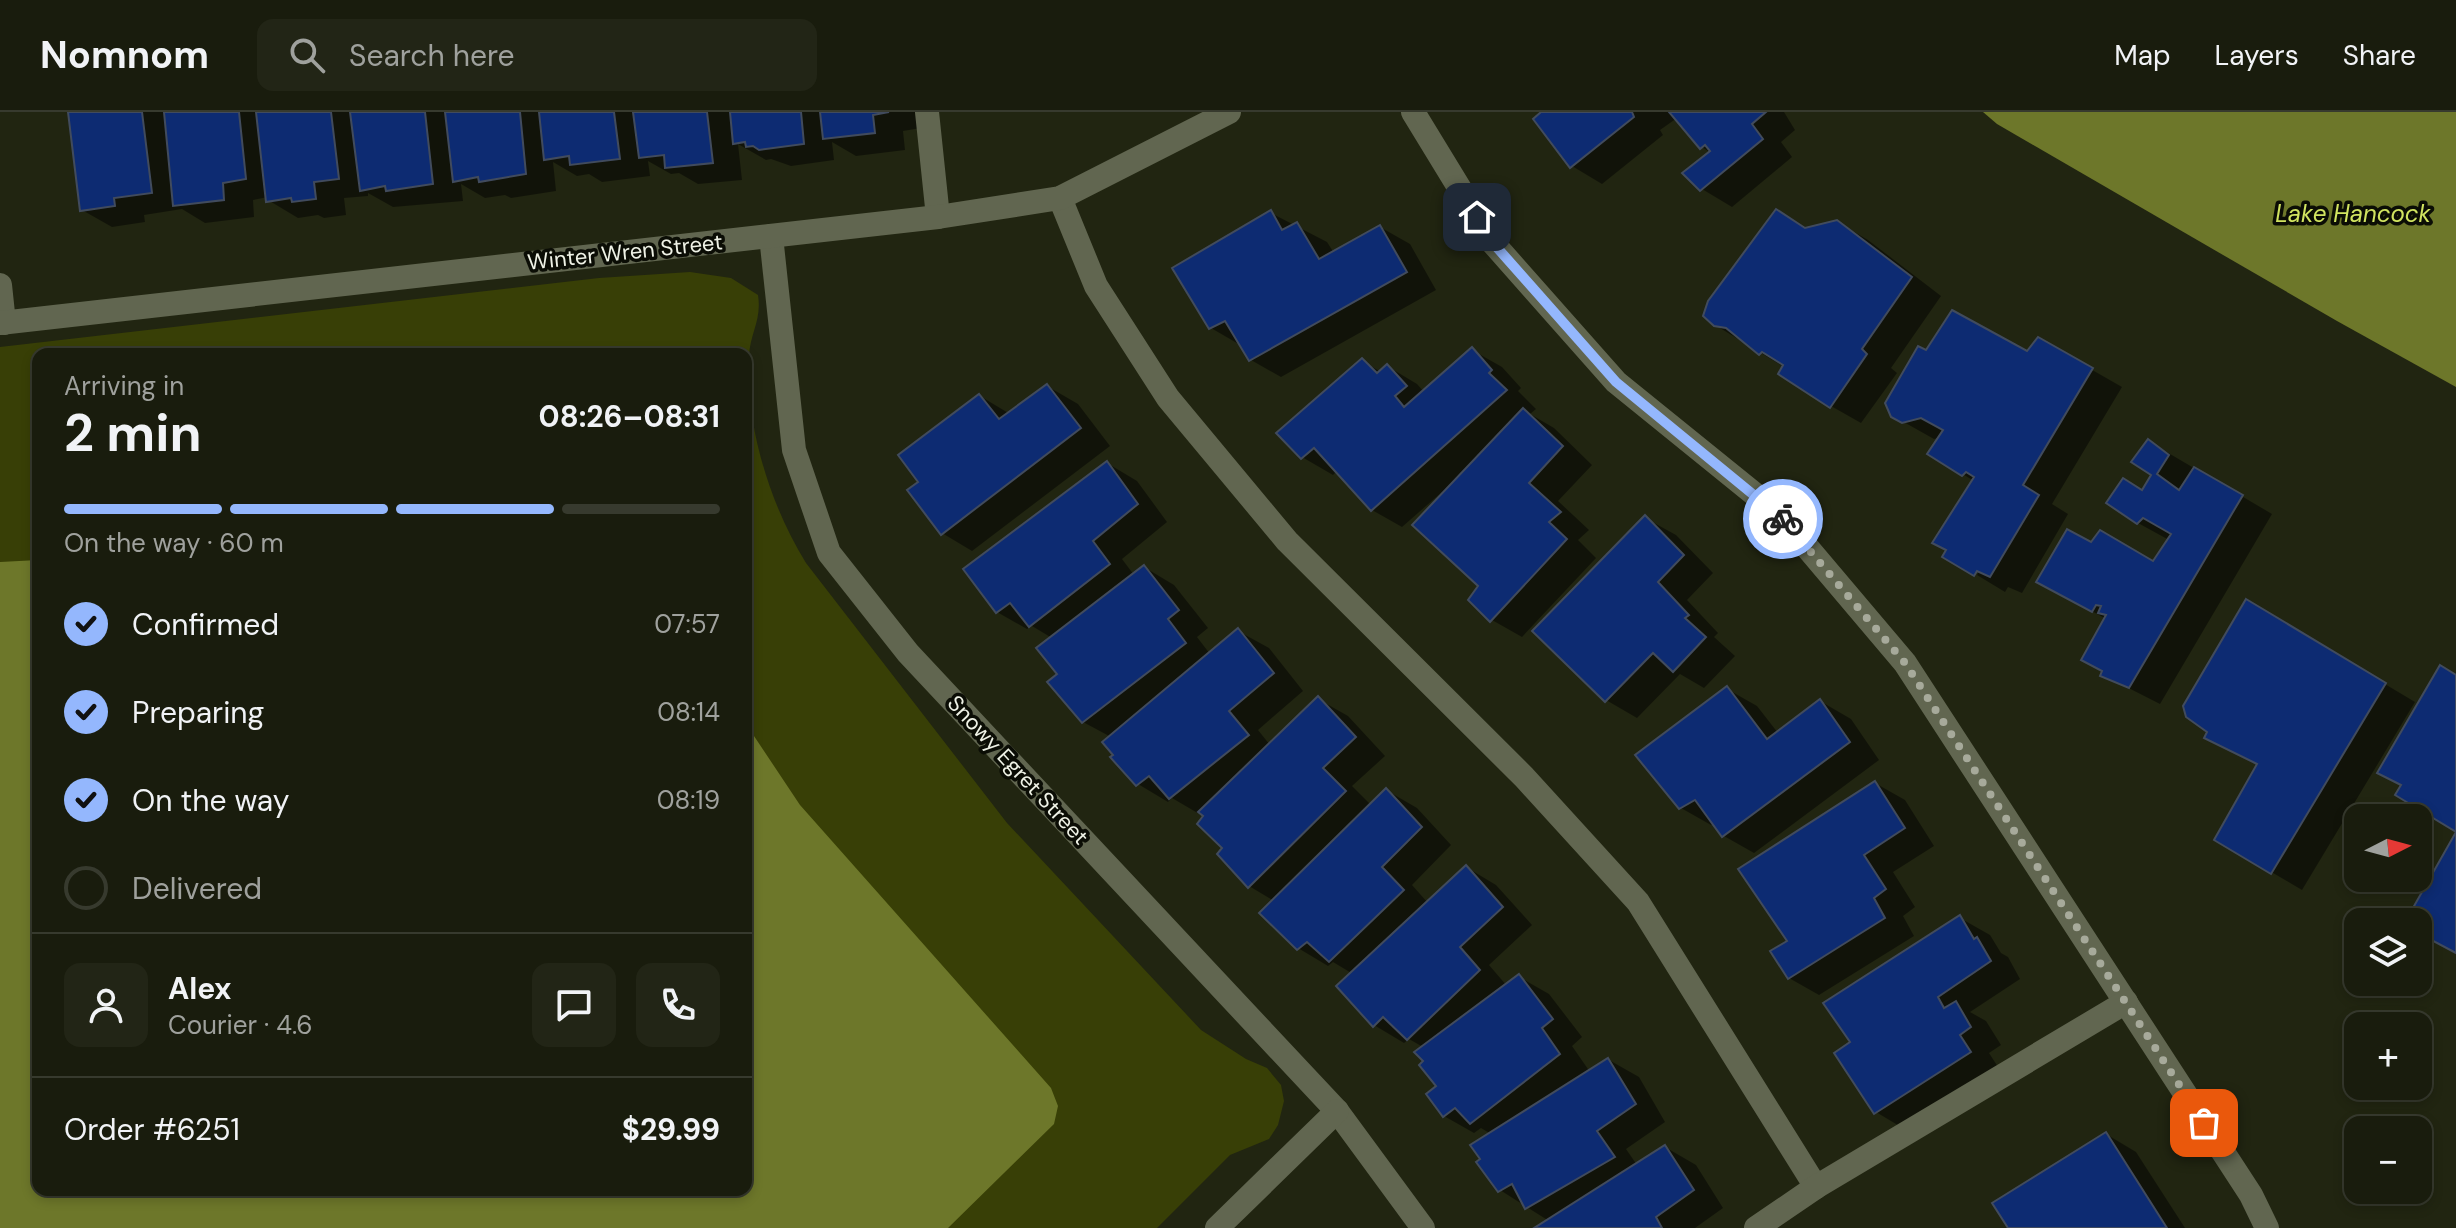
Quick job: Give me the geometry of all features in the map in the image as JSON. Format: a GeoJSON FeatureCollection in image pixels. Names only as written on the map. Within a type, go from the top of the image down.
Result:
{"type":"FeatureCollection","features":[{"type":"Feature","properties":{"kind":"street"},"geometry":{"type":"LineString","coordinates":[[927,112],[938,217]]}},
{"type":"Feature","properties":{"kind":"street","name":"Winter Wren Street"},"geometry":{"type":"LineString","coordinates":[[2,323],[938,217],[1060,198],[1229,112]]}},
{"type":"Feature","properties":{"kind":"street"},"geometry":{"type":"LineString","coordinates":[[1413,112],[1493,243],[1616,382],[1779,514],[1905,663],[2251,1195],[2267,1228]]}},
{"type":"Feature","properties":{"kind":"street"},"geometry":{"type":"LineString","coordinates":[[1060,198],[1096,286],[1168,398],[1287,541],[1524,777],[1638,902],[1816,1187]]}},
{"type":"Feature","properties":{"kind":"street","name":"Snowy Egret Street"},"geometry":{"type":"LineString","coordinates":[[771,236],[794,450],[829,553],[908,653],[1337,1111],[1423,1228]]}},
{"type":"Feature","properties":{"kind":"street"},"geometry":{"type":"LineString","coordinates":[[0,285],[2,323]]}},
{"type":"Feature","properties":{"kind":"street"},"geometry":{"type":"LineString","coordinates":[[1756,1228],[1816,1187],[2126,1002]]}},
{"type":"Feature","properties":{"kind":"street"},"geometry":{"type":"LineString","coordinates":[[1217,1228],[1337,1111]]}},
{"type":"Feature","properties":{"kind":"shaded area"},"geometry":{"type":"Polygon","coordinates":[[[690,272],[731,278],[758,295],[758,312],[750,348],[32,348],[32,1196],[752,1196],[752,415],[771,490],[806,563],[1007,823],[1201,1030],[1246,1059],[1267,1068],[1281,1085],[1284,1101],[1278,1125],[1269,1139],[1230,1155],[1157,1228],[0,1228],[0,347],[599,278],[690,272]]]}},
{"type":"Feature","properties":{"kind":"water","name":"Lake Hancock"},"geometry":{"type":"Polygon","coordinates":[[[1983,112],[2456,112],[2456,387],[1997,124],[1983,112]]]}},
{"type":"Feature","properties":{"kind":"water"},"geometry":{"type":"Polygon","coordinates":[[[32,560],[32,1196],[752,1196],[752,733],[800,805],[1051,1088],[1058,1106],[1054,1124],[948,1228],[0,1228],[0,562],[32,560]]]}},
{"type":"Feature","properties":{"kind":"building"},"geometry":{"type":"Polygon","coordinates":[[[68,112],[142,112],[152,193],[114,198],[115,206],[80,211],[68,112]]]}},
{"type":"Feature","properties":{"kind":"building"},"geometry":{"type":"Polygon","coordinates":[[[164,112],[239,112],[246,179],[223,183],[224,200],[173,206],[164,112]]]}},
{"type":"Feature","properties":{"kind":"building"},"geometry":{"type":"Polygon","coordinates":[[[256,112],[331,112],[339,179],[314,182],[316,199],[292,202],[291,198],[266,202],[256,112]]]}},
{"type":"Feature","properties":{"kind":"building"},"geometry":{"type":"Polygon","coordinates":[[[350,112],[425,112],[433,184],[386,191],[385,186],[360,191],[350,112]]]}},
{"type":"Feature","properties":{"kind":"building"},"geometry":{"type":"Polygon","coordinates":[[[445,112],[520,112],[526,174],[479,182],[478,177],[453,182],[445,112]]]}},
{"type":"Feature","properties":{"kind":"building"},"geometry":{"type":"Polygon","coordinates":[[[539,112],[614,112],[620,159],[570,165],[569,156],[544,160],[539,112]]]}},
{"type":"Feature","properties":{"kind":"building"},"geometry":{"type":"Polygon","coordinates":[[[633,112],[707,112],[713,163],[665,168],[664,155],[639,158],[633,112]]]}},
{"type":"Feature","properties":{"kind":"building"},"geometry":{"type":"Polygon","coordinates":[[[730,112],[801,112],[804,144],[759,150],[753,146],[746,147],[745,142],[733,144],[730,112]]]}},
{"type":"Feature","properties":{"kind":"building"},"geometry":{"type":"Polygon","coordinates":[[[820,112],[889,112],[873,115],[875,133],[823,139],[820,112]]]}},
{"type":"Feature","properties":{"kind":"building"},"geometry":{"type":"Polygon","coordinates":[[[1541,112],[1632,112],[1634,117],[1570,168],[1533,119],[1541,112]]]}},
{"type":"Feature","properties":{"kind":"building"},"geometry":{"type":"Polygon","coordinates":[[[1669,112],[1766,112],[1752,124],[1763,139],[1700,191],[1682,173],[1710,151],[1705,145],[1700,149],[1669,112]]]}},
{"type":"Feature","properties":{"kind":"building"},"geometry":{"type":"Polygon","coordinates":[[[1776,209],[1805,228],[1837,220],[1912,277],[1862,349],[1867,354],[1830,408],[1778,374],[1783,365],[1762,352],[1759,355],[1726,328],[1714,326],[1703,316],[1708,301],[1776,209]]]}},
{"type":"Feature","properties":{"kind":"building"},"geometry":{"type":"Polygon","coordinates":[[[1271,210],[1282,230],[1297,222],[1319,259],[1380,225],[1407,272],[1249,361],[1225,321],[1209,329],[1172,268],[1271,210]]]}},
{"type":"Feature","properties":{"kind":"building"},"geometry":{"type":"Polygon","coordinates":[[[1952,310],[2027,351],[2038,337],[2093,368],[2023,485],[2039,495],[1990,577],[1977,571],[1974,576],[1942,557],[1946,550],[1932,543],[1974,477],[1966,472],[1962,476],[1927,454],[1943,430],[1921,418],[1902,423],[1891,417],[1885,403],[1918,346],[1926,350],[1952,310]]]}},
{"type":"Feature","properties":{"kind":"building"},"geometry":{"type":"Polygon","coordinates":[[[1472,347],[1492,370],[1489,373],[1507,390],[1371,511],[1314,448],[1301,459],[1276,433],[1362,358],[1377,373],[1387,364],[1407,386],[1395,396],[1404,407],[1472,347]]]}},
{"type":"Feature","properties":{"kind":"building"},"geometry":{"type":"Polygon","coordinates":[[[1047,384],[1081,428],[941,535],[907,490],[918,482],[898,455],[979,394],[999,419],[1047,384]]]}},
{"type":"Feature","properties":{"kind":"building"},"geometry":{"type":"Polygon","coordinates":[[[1523,408],[1563,446],[1529,483],[1561,512],[1549,522],[1567,539],[1490,622],[1468,600],[1478,586],[1412,525],[1523,408]]]}},
{"type":"Feature","properties":{"kind":"building"},"geometry":{"type":"Polygon","coordinates":[[[2148,439],[2169,455],[2157,474],[2179,490],[2194,467],[2243,495],[2129,688],[2100,676],[2102,671],[2081,660],[2106,615],[2098,613],[2101,606],[2096,605],[2092,612],[2036,582],[2067,529],[2091,542],[2100,530],[2153,561],[2171,534],[2143,518],[2137,524],[2106,503],[2123,478],[2142,490],[2151,475],[2131,462],[2148,439]]]}},
{"type":"Feature","properties":{"kind":"building"},"geometry":{"type":"Polygon","coordinates":[[[1107,461],[1138,504],[1093,541],[1110,564],[1029,627],[1010,603],[996,613],[963,569],[1107,461]]]}},
{"type":"Feature","properties":{"kind":"building"},"geometry":{"type":"Polygon","coordinates":[[[1645,515],[1684,555],[1658,582],[1689,615],[1685,618],[1706,637],[1673,672],[1653,653],[1605,702],[1532,631],[1645,515]]]}},
{"type":"Feature","properties":{"kind":"building"},"geometry":{"type":"Polygon","coordinates":[[[1144,565],[1179,610],[1168,619],[1186,643],[1082,723],[1047,682],[1057,674],[1036,648],[1144,565]]]}},
{"type":"Feature","properties":{"kind":"building"},"geometry":{"type":"Polygon","coordinates":[[[2246,599],[2386,683],[2271,874],[2214,840],[2257,764],[2204,738],[2207,732],[2186,717],[2183,706],[2246,599]]]}},
{"type":"Feature","properties":{"kind":"building"},"geometry":{"type":"Polygon","coordinates":[[[1238,628],[1274,673],[1229,711],[1249,735],[1169,799],[1149,776],[1136,786],[1110,757],[1113,755],[1102,742],[1238,628]]]}},
{"type":"Feature","properties":{"kind":"building"},"geometry":{"type":"Polygon","coordinates":[[[2440,665],[2456,675],[2456,832],[2432,817],[2432,804],[2410,804],[2395,795],[2401,785],[2377,773],[2440,665]]]}},
{"type":"Feature","properties":{"kind":"building"},"geometry":{"type":"Polygon","coordinates":[[[1727,686],[1767,739],[1820,699],[1850,742],[1722,837],[1695,800],[1679,809],[1635,755],[1727,686]]]}},
{"type":"Feature","properties":{"kind":"building"},"geometry":{"type":"Polygon","coordinates":[[[1318,696],[1356,737],[1323,768],[1346,791],[1248,888],[1217,854],[1222,848],[1197,824],[1203,816],[1198,812],[1318,696]]]}},
{"type":"Feature","properties":{"kind":"building"},"geometry":{"type":"Polygon","coordinates":[[[1875,781],[1905,828],[1864,855],[1886,889],[1874,898],[1885,918],[1788,979],[1770,951],[1787,941],[1738,869],[1875,781]]]}},
{"type":"Feature","properties":{"kind":"building"},"geometry":{"type":"Polygon","coordinates":[[[1386,788],[1422,827],[1382,867],[1404,890],[1329,962],[1307,942],[1297,950],[1259,913],[1386,788]]]}},
{"type":"Feature","properties":{"kind":"building"},"geometry":{"type":"Polygon","coordinates":[[[2456,832],[2456,953],[2432,940],[2432,908],[2413,908],[2422,892],[2432,892],[2432,874],[2456,832]]]}},
{"type":"Feature","properties":{"kind":"building"},"geometry":{"type":"Polygon","coordinates":[[[1466,865],[1503,907],[1460,947],[1480,970],[1407,1040],[1383,1017],[1373,1027],[1336,986],[1466,865]]]}},
{"type":"Feature","properties":{"kind":"building"},"geometry":{"type":"Polygon","coordinates":[[[1960,915],[1991,961],[1938,997],[1944,1008],[1956,1001],[1971,1027],[1960,1035],[1971,1052],[1874,1114],[1834,1053],[1850,1042],[1823,1003],[1960,915]]]}},
{"type":"Feature","properties":{"kind":"building"},"geometry":{"type":"Polygon","coordinates":[[[1519,974],[1553,1019],[1542,1028],[1560,1054],[1470,1124],[1455,1108],[1443,1117],[1426,1094],[1436,1086],[1419,1065],[1423,1061],[1414,1052],[1519,974]]]}},
{"type":"Feature","properties":{"kind":"building"},"geometry":{"type":"Polygon","coordinates":[[[1608,1058],[1636,1104],[1597,1131],[1615,1157],[1525,1209],[1512,1184],[1498,1192],[1476,1162],[1480,1159],[1470,1145],[1608,1058]]]}},
{"type":"Feature","properties":{"kind":"building"},"geometry":{"type":"Polygon","coordinates":[[[2106,1132],[2167,1228],[2008,1228],[1992,1203],[2106,1132]]]}},
{"type":"Feature","properties":{"kind":"building"},"geometry":{"type":"Polygon","coordinates":[[[1665,1145],[1694,1190],[1656,1217],[1662,1228],[1534,1228],[1665,1145]]]}},
{"type":"Feature","properties":{"kind":"way so far"},"geometry":{"type":"LineString","coordinates":[[1783,519],[1905,663],[2204,1123]]}},
{"type":"Feature","properties":{"kind":"route"},"geometry":{"type":"LineString","coordinates":[[1477,217],[1493,243],[1616,382],[1783,519]]}}]}
